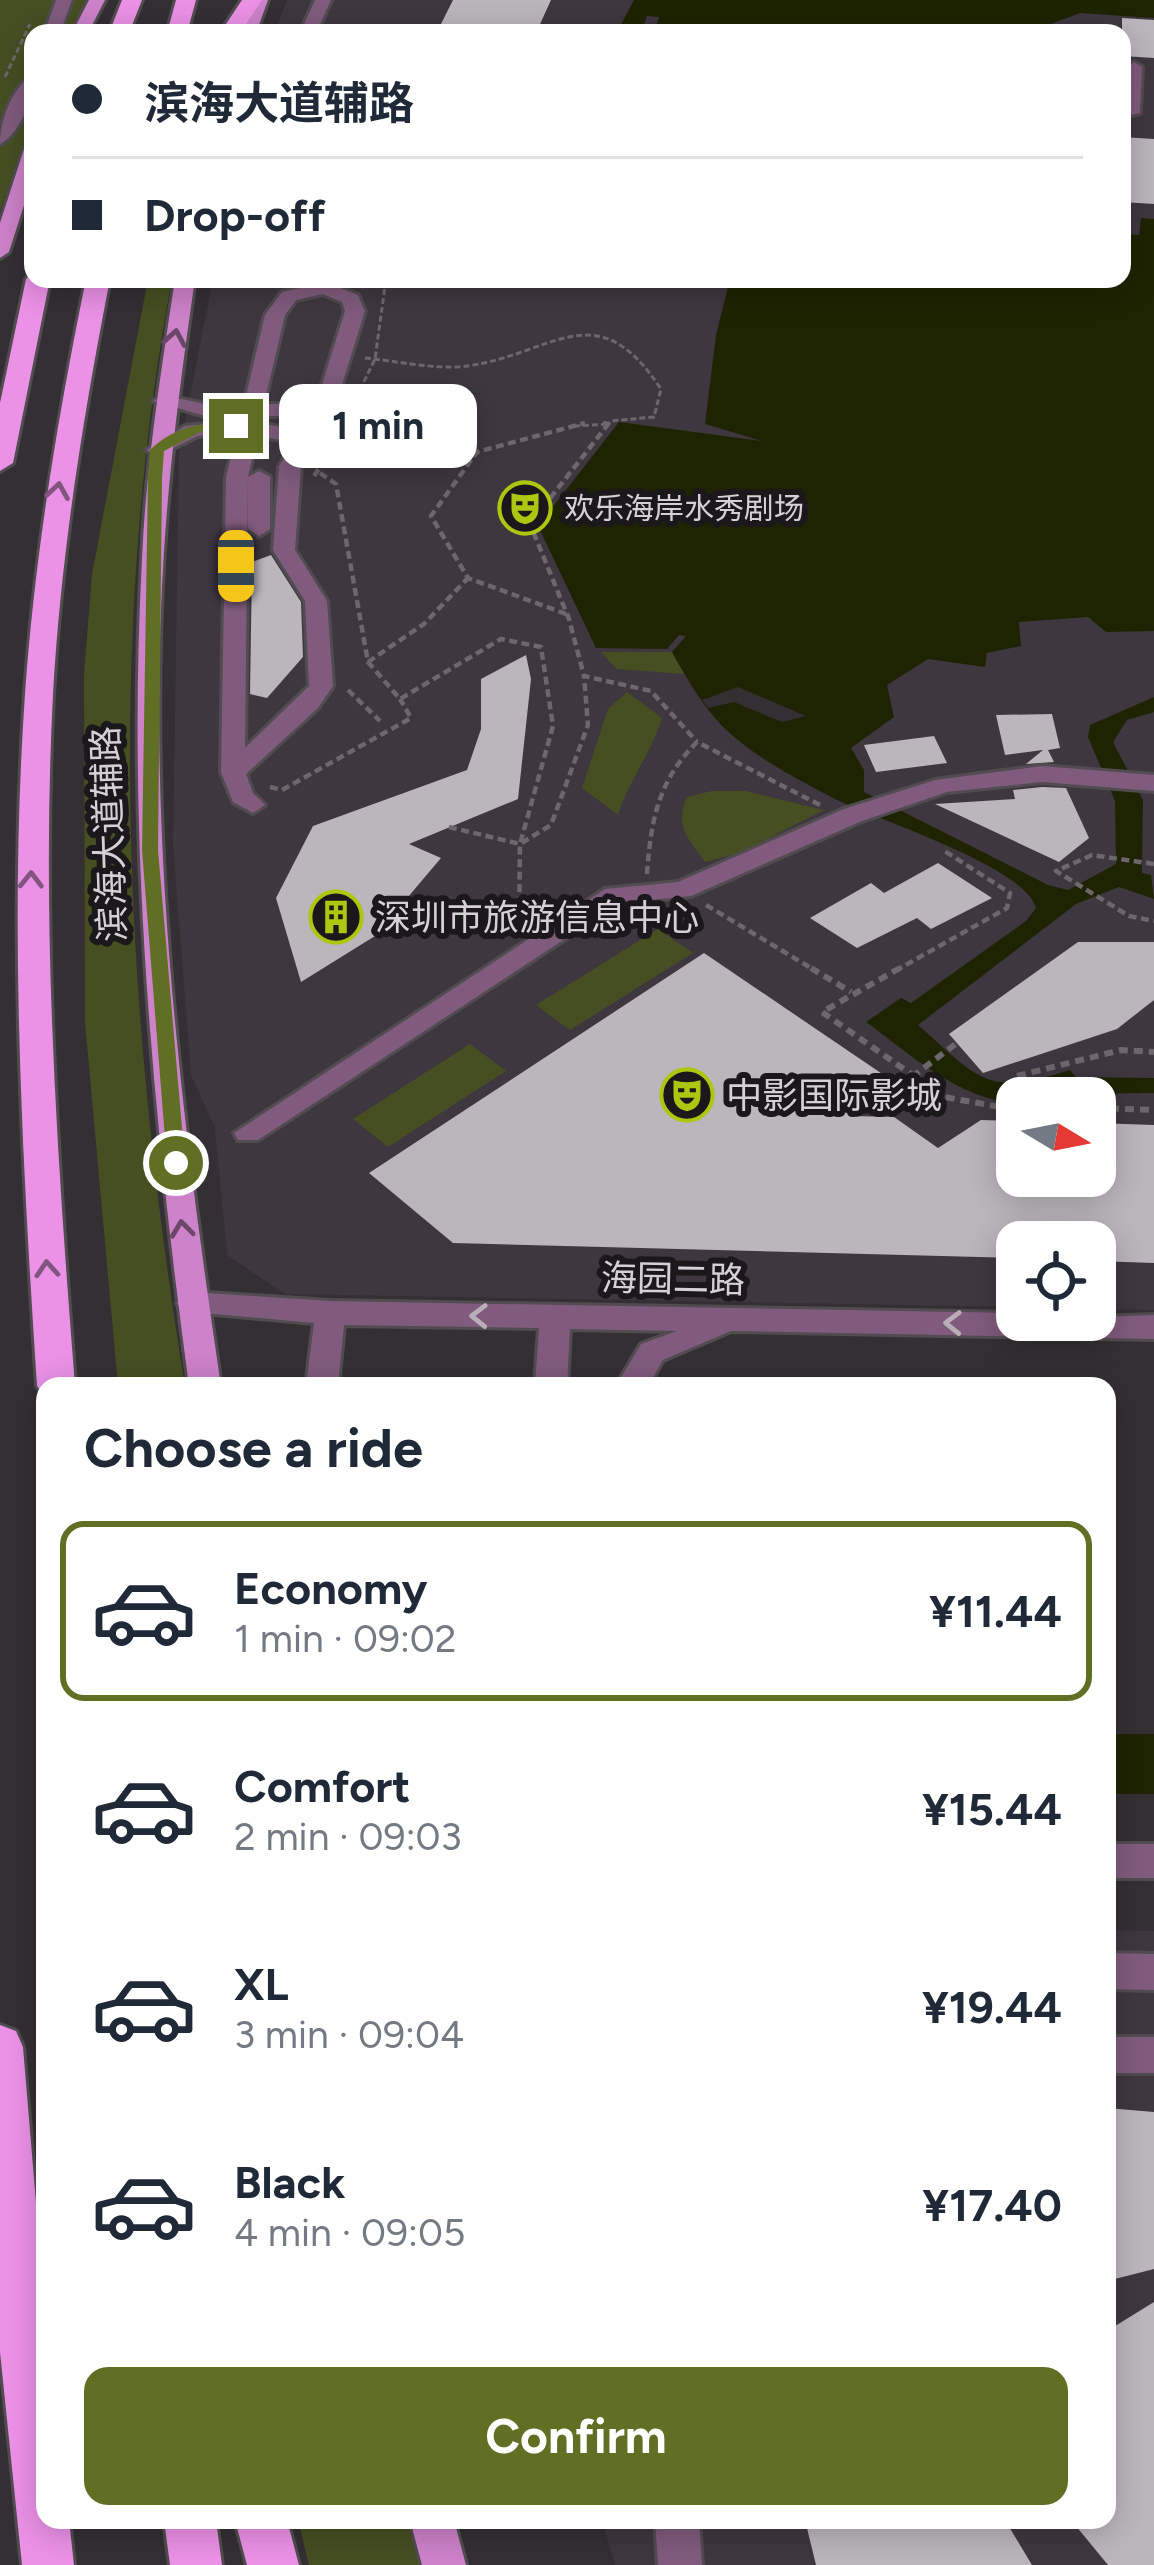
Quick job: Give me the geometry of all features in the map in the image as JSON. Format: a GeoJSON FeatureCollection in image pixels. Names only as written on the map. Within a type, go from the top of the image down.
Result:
{"type":"FeatureCollection","features":[{"type":"Feature","properties":{"kind":"highway"},"geometry":{"type":"LineString","coordinates":[[237,24],[256,0]]}},
{"type":"Feature","properties":{"kind":"highway"},"geometry":{"type":"LineString","coordinates":[[0,463],[36,288]]}},
{"type":"Feature","properties":{"kind":"highway"},"geometry":{"type":"LineString","coordinates":[[55,1377],[30,949],[32,788],[38,657],[56,502],[96,288]]}},
{"type":"Feature","properties":{"kind":"highway"},"geometry":{"type":"LineString","coordinates":[[0,2047],[36,2454]]}},
{"type":"Feature","properties":{"kind":"highway"},"geometry":{"type":"LineString","coordinates":[[44,2529],[48,2565]]}},
{"type":"Feature","properties":{"kind":"highway"},"geometry":{"type":"LineString","coordinates":[[191,2529],[196,2565]]}},
{"type":"Feature","properties":{"kind":"highway"},"geometry":{"type":"LineString","coordinates":[[263,2529],[273,2565]]}},
{"type":"Feature","properties":{"kind":"main road"},"geometry":{"type":"LineString","coordinates":[[0,252],[24,177]]}},
{"type":"Feature","properties":{"kind":"main road","name":"滨海大道辅路"},"geometry":{"type":"LineString","coordinates":[[183,288],[157,450],[150,591],[150,850],[192,1303],[204,1377]]}},
{"type":"Feature","properties":{"kind":"main road"},"geometry":{"type":"LineString","coordinates":[[434,2529],[444,2565]]}},
{"type":"Feature","properties":{"kind":"street"},"geometry":{"type":"LineString","coordinates":[[0,139],[24,96]]}},
{"type":"Feature","properties":{"kind":"street"},"geometry":{"type":"LineString","coordinates":[[233,772],[310,703],[323,675],[316,601],[284,550],[290,466],[324,410],[355,311],[351,298],[325,288],[289,296],[275,315],[248,418],[233,772],[242,797],[253,805]]}},
{"type":"Feature","properties":{"kind":"street"},"geometry":{"type":"LineString","coordinates":[[164,401],[248,418],[309,439]]}},
{"type":"Feature","properties":{"kind":"street"},"geometry":{"type":"LineString","coordinates":[[157,450],[194,428],[324,410]]}},
{"type":"Feature","properties":{"kind":"street"},"geometry":{"type":"LineString","coordinates":[[249,472],[290,466]]}},
{"type":"Feature","properties":{"kind":"street"},"geometry":{"type":"LineString","coordinates":[[249,472],[259,529]]}},
{"type":"Feature","properties":{"kind":"street"},"geometry":{"type":"LineString","coordinates":[[316,612],[344,608]]}},
{"type":"Feature","properties":{"kind":"street"},"geometry":{"type":"LineString","coordinates":[[235,698],[266,711],[310,703]]}},
{"type":"Feature","properties":{"kind":"street"},"geometry":{"type":"LineString","coordinates":[[248,1133],[614,895],[682,890],[908,794],[991,777],[1092,774],[1153,783]]}},
{"type":"Feature","properties":{"kind":"street","name":"海园二路"},"geometry":{"type":"LineString","coordinates":[[192,1303],[330,1313],[1154,1327]]}},
{"type":"Feature","properties":{"kind":"street"},"geometry":{"type":"LineString","coordinates":[[323,1377],[330,1313]]}},
{"type":"Feature","properties":{"kind":"street"},"geometry":{"type":"LineString","coordinates":[[551,1377],[554,1317]]}},
{"type":"Feature","properties":{"kind":"street"},"geometry":{"type":"LineString","coordinates":[[637,1377],[652,1352],[753,1319]]}},
{"type":"Feature","properties":{"kind":"street"},"geometry":{"type":"LineString","coordinates":[[1116,1861],[1154,1861]]}},
{"type":"Feature","properties":{"kind":"street"},"geometry":{"type":"LineString","coordinates":[[1116,1971],[1154,1972]]}},
{"type":"Feature","properties":{"kind":"street"},"geometry":{"type":"LineString","coordinates":[[1116,2055],[1154,2055]]}},
{"type":"Feature","properties":{"kind":"street"},"geometry":{"type":"LineString","coordinates":[[678,2529],[680,2565]]}},
{"type":"Feature","properties":{"kind":"path"},"geometry":{"type":"LineString","coordinates":[[32,24],[40,8]]}},
{"type":"Feature","properties":{"kind":"path"},"geometry":{"type":"LineString","coordinates":[[0,88],[24,40]]}},
{"type":"Feature","properties":{"kind":"path"},"geometry":{"type":"LineString","coordinates":[[344,357],[465,366],[580,334],[611,338],[637,353],[661,389],[654,417],[590,422],[477,452],[431,516],[468,578],[568,615]]}},
{"type":"Feature","properties":{"kind":"path"},"geometry":{"type":"LineString","coordinates":[[449,827],[520,844],[551,825],[588,725],[584,676],[568,615],[530,524],[610,424]]}},
{"type":"Feature","properties":{"kind":"path"},"geometry":{"type":"LineString","coordinates":[[320,473],[336,484],[368,662],[400,699],[501,639],[541,647],[554,726],[520,844],[518,955]]}},
{"type":"Feature","properties":{"kind":"path"},"geometry":{"type":"LineString","coordinates":[[368,662],[424,624],[468,578]]}},
{"type":"Feature","properties":{"kind":"path"},"geometry":{"type":"LineString","coordinates":[[584,676],[641,681],[667,699],[698,742],[848,817]]}},
{"type":"Feature","properties":{"kind":"path"},"geometry":{"type":"LineString","coordinates":[[345,687],[380,721]]}},
{"type":"Feature","properties":{"kind":"path"},"geometry":{"type":"LineString","coordinates":[[645,892],[652,814],[666,771],[698,742]]}},
{"type":"Feature","properties":{"kind":"path"},"geometry":{"type":"LineString","coordinates":[[943,850],[1010,893],[1007,908],[850,992],[822,1012],[944,1097],[996,1106]]}},
{"type":"Feature","properties":{"kind":"path"},"geometry":{"type":"LineString","coordinates":[[1154,864],[1092,855],[1056,871],[1129,916],[1154,920]]}},
{"type":"Feature","properties":{"kind":"path"},"geometry":{"type":"LineString","coordinates":[[682,890],[850,992]]}},
{"type":"Feature","properties":{"kind":"path"},"geometry":{"type":"LineString","coordinates":[[900,1086],[957,1043]]}},
{"type":"Feature","properties":{"kind":"path"},"geometry":{"type":"LineString","coordinates":[[1017,1076],[1120,1050],[1154,1052]]}},
{"type":"Feature","properties":{"kind":"path"},"geometry":{"type":"LineString","coordinates":[[1116,1109],[1154,1110]]}},
{"type":"Feature","properties":{"kind":"shaded area"},"geometry":{"type":"Polygon","coordinates":[[[0,0],[87,0],[76,24],[24,24],[24,146],[0,211],[0,0]]]}},
{"type":"Feature","properties":{"kind":"shaded area"},"geometry":{"type":"Polygon","coordinates":[[[287,0],[1154,0],[1154,1310],[1116,1309],[1116,1221],[996,1221],[996,1307],[285,1294],[227,1255],[215,1128],[191,1075],[173,844],[179,452],[211,288],[1131,288],[1131,24],[278,24],[287,0]]]}},
{"type":"Feature","properties":{"kind":"shaded area"},"geometry":{"type":"Polygon","coordinates":[[[634,0],[1154,0],[1154,18],[1080,13],[1051,24],[657,24],[659,17],[647,16],[644,24],[621,24],[634,0]]]}},
{"type":"Feature","properties":{"kind":"shaded area"},"geometry":{"type":"Polygon","coordinates":[[[1141,218],[1154,219],[1154,631],[1106,632],[1088,617],[1019,622],[1021,646],[987,653],[985,667],[928,659],[887,685],[894,717],[851,748],[864,770],[864,792],[1048,885],[1068,890],[1116,864],[1115,801],[1088,737],[1090,725],[1154,697],[1154,712],[1127,720],[1113,742],[1143,800],[1142,873],[1151,875],[1154,899],[1119,887],[1076,904],[918,1025],[971,1071],[996,1081],[996,1100],[955,1084],[866,1022],[901,998],[911,1003],[1026,921],[1036,908],[1026,892],[979,861],[835,799],[750,749],[710,711],[672,652],[686,636],[679,635],[667,649],[596,648],[538,526],[619,422],[762,441],[705,424],[716,335],[728,288],[1131,288],[1131,235],[1139,235],[1141,218]]]}},
{"type":"Feature","properties":{"kind":"shaded area"},"geometry":{"type":"Polygon","coordinates":[[[146,288],[171,288],[137,554],[131,832],[149,1111],[184,1377],[117,1377],[85,1022],[84,674],[92,574],[146,288]]]}},
{"type":"Feature","properties":{"kind":"shaded area"},"geometry":{"type":"Polygon","coordinates":[[[601,652],[672,652],[684,674],[617,669],[601,652]]]}},
{"type":"Feature","properties":{"kind":"shaded area"},"geometry":{"type":"Polygon","coordinates":[[[627,692],[662,718],[618,815],[582,788],[608,709],[627,692]]]}},
{"type":"Feature","properties":{"kind":"shaded area"},"geometry":{"type":"Polygon","coordinates":[[[745,791],[824,810],[740,853],[705,862],[685,831],[682,816],[687,797],[745,791]]]}},
{"type":"Feature","properties":{"kind":"shaded area"},"geometry":{"type":"Polygon","coordinates":[[[658,929],[693,953],[570,1030],[536,1005],[658,929]]]}},
{"type":"Feature","properties":{"kind":"shaded area"},"geometry":{"type":"Polygon","coordinates":[[[470,1044],[506,1071],[388,1147],[353,1119],[470,1044]]]}},
{"type":"Feature","properties":{"kind":"shaded area"},"geometry":{"type":"Polygon","coordinates":[[[1070,1070],[1076,1077],[1046,1077],[1070,1070]]]}},
{"type":"Feature","properties":{"kind":"shaded area"},"geometry":{"type":"Polygon","coordinates":[[[1116,1078],[1154,1078],[1154,1093],[1119,1093],[1116,1078]]]}},
{"type":"Feature","properties":{"kind":"shaded area"},"geometry":{"type":"Polygon","coordinates":[[[1116,1930],[1154,1931],[1154,2565],[615,2565],[605,2529],[1116,2529],[1116,1930]]]}},
{"type":"Feature","properties":{"kind":"shaded area"},"geometry":{"type":"Polygon","coordinates":[[[300,2529],[414,2529],[423,2565],[309,2565],[300,2529]]]}},
{"type":"Feature","properties":{"kind":"pier"},"geometry":{"type":"Polygon","coordinates":[[[738,687],[806,716],[782,722],[734,702],[708,708],[702,700],[738,687]]]}},
{"type":"Feature","properties":{"kind":"building"},"geometry":{"type":"Polygon","coordinates":[[[453,0],[551,0],[540,24],[441,24],[453,0]]]}},
{"type":"Feature","properties":{"kind":"building"},"geometry":{"type":"Polygon","coordinates":[[[1122,18],[1154,20],[1154,58],[1131,57],[1131,24],[1122,24],[1122,18]]]}},
{"type":"Feature","properties":{"kind":"building"},"geometry":{"type":"Polygon","coordinates":[[[1131,138],[1154,139],[1154,204],[1131,203],[1131,138]]]}},
{"type":"Feature","properties":{"kind":"building"},"geometry":{"type":"Polygon","coordinates":[[[271,555],[301,602],[303,657],[267,698],[250,694],[252,562],[271,555]]]}},
{"type":"Feature","properties":{"kind":"building"},"geometry":{"type":"Polygon","coordinates":[[[526,655],[531,679],[518,799],[409,844],[441,858],[375,936],[301,982],[276,898],[313,826],[467,770],[481,729],[481,679],[526,655]]]}},
{"type":"Feature","properties":{"kind":"building"},"geometry":{"type":"Polygon","coordinates":[[[1052,714],[1060,748],[1048,750],[1054,762],[1026,764],[1043,750],[1005,755],[996,715],[1052,714]]]}},
{"type":"Feature","properties":{"kind":"building"},"geometry":{"type":"Polygon","coordinates":[[[934,736],[947,763],[876,772],[864,745],[934,736]]]}},
{"type":"Feature","properties":{"kind":"building"},"geometry":{"type":"Polygon","coordinates":[[[1066,788],[1089,838],[1059,862],[935,804],[1015,799],[1013,790],[1066,788]]]}},
{"type":"Feature","properties":{"kind":"building"},"geometry":{"type":"Polygon","coordinates":[[[938,863],[992,898],[931,929],[917,918],[857,948],[810,918],[871,883],[884,893],[938,863]]]}},
{"type":"Feature","properties":{"kind":"building"},"geometry":{"type":"Polygon","coordinates":[[[1078,942],[1154,942],[1154,1000],[1117,1029],[983,1073],[949,1034],[1078,942]]]}},
{"type":"Feature","properties":{"kind":"building","name":"中影国际影城"},"geometry":{"type":"Polygon","coordinates":[[[704,953],[900,1086],[871,1110],[852,1116],[894,1117],[938,1148],[981,1120],[996,1120],[996,1197],[1116,1197],[1116,1124],[1154,1125],[1154,1263],[1116,1262],[1116,1221],[996,1221],[996,1257],[453,1243],[369,1173],[704,953]]]}},
{"type":"Feature","properties":{"kind":"building"},"geometry":{"type":"Polygon","coordinates":[[[1116,2109],[1154,2112],[1154,2269],[1116,2279],[1116,2109]]]}},
{"type":"Feature","properties":{"kind":"building"},"geometry":{"type":"Polygon","coordinates":[[[1154,2302],[1154,2565],[1108,2565],[1078,2529],[1116,2529],[1116,2325],[1154,2302]]]}},
{"type":"Feature","properties":{"kind":"building"},"geometry":{"type":"Polygon","coordinates":[[[807,2529],[1010,2529],[1032,2565],[816,2565],[807,2529]]]}},
{"type":"Feature","properties":{"kind":"waterway"},"geometry":{"type":"LineString","coordinates":[[1116,1764],[1154,1764]]}},
{"type":"Feature","properties":{"kind":"place","name":"欢乐海岸水秀剧场"},"geometry":{"type":"Point","coordinates":[525,508]}},
{"type":"Feature","properties":{"kind":"place","name":"深圳市旅游信息中心"},"geometry":{"type":"Point","coordinates":[336,917]}},
{"type":"Feature","properties":{"kind":"place","name":"中影国际影城"},"geometry":{"type":"Point","coordinates":[687,1095]}},
{"type":"Feature","properties":{"kind":"route"},"geometry":{"type":"LineString","coordinates":[[176,1163],[150,850],[150,591],[157,450],[189,429],[236,426]]}}]}
